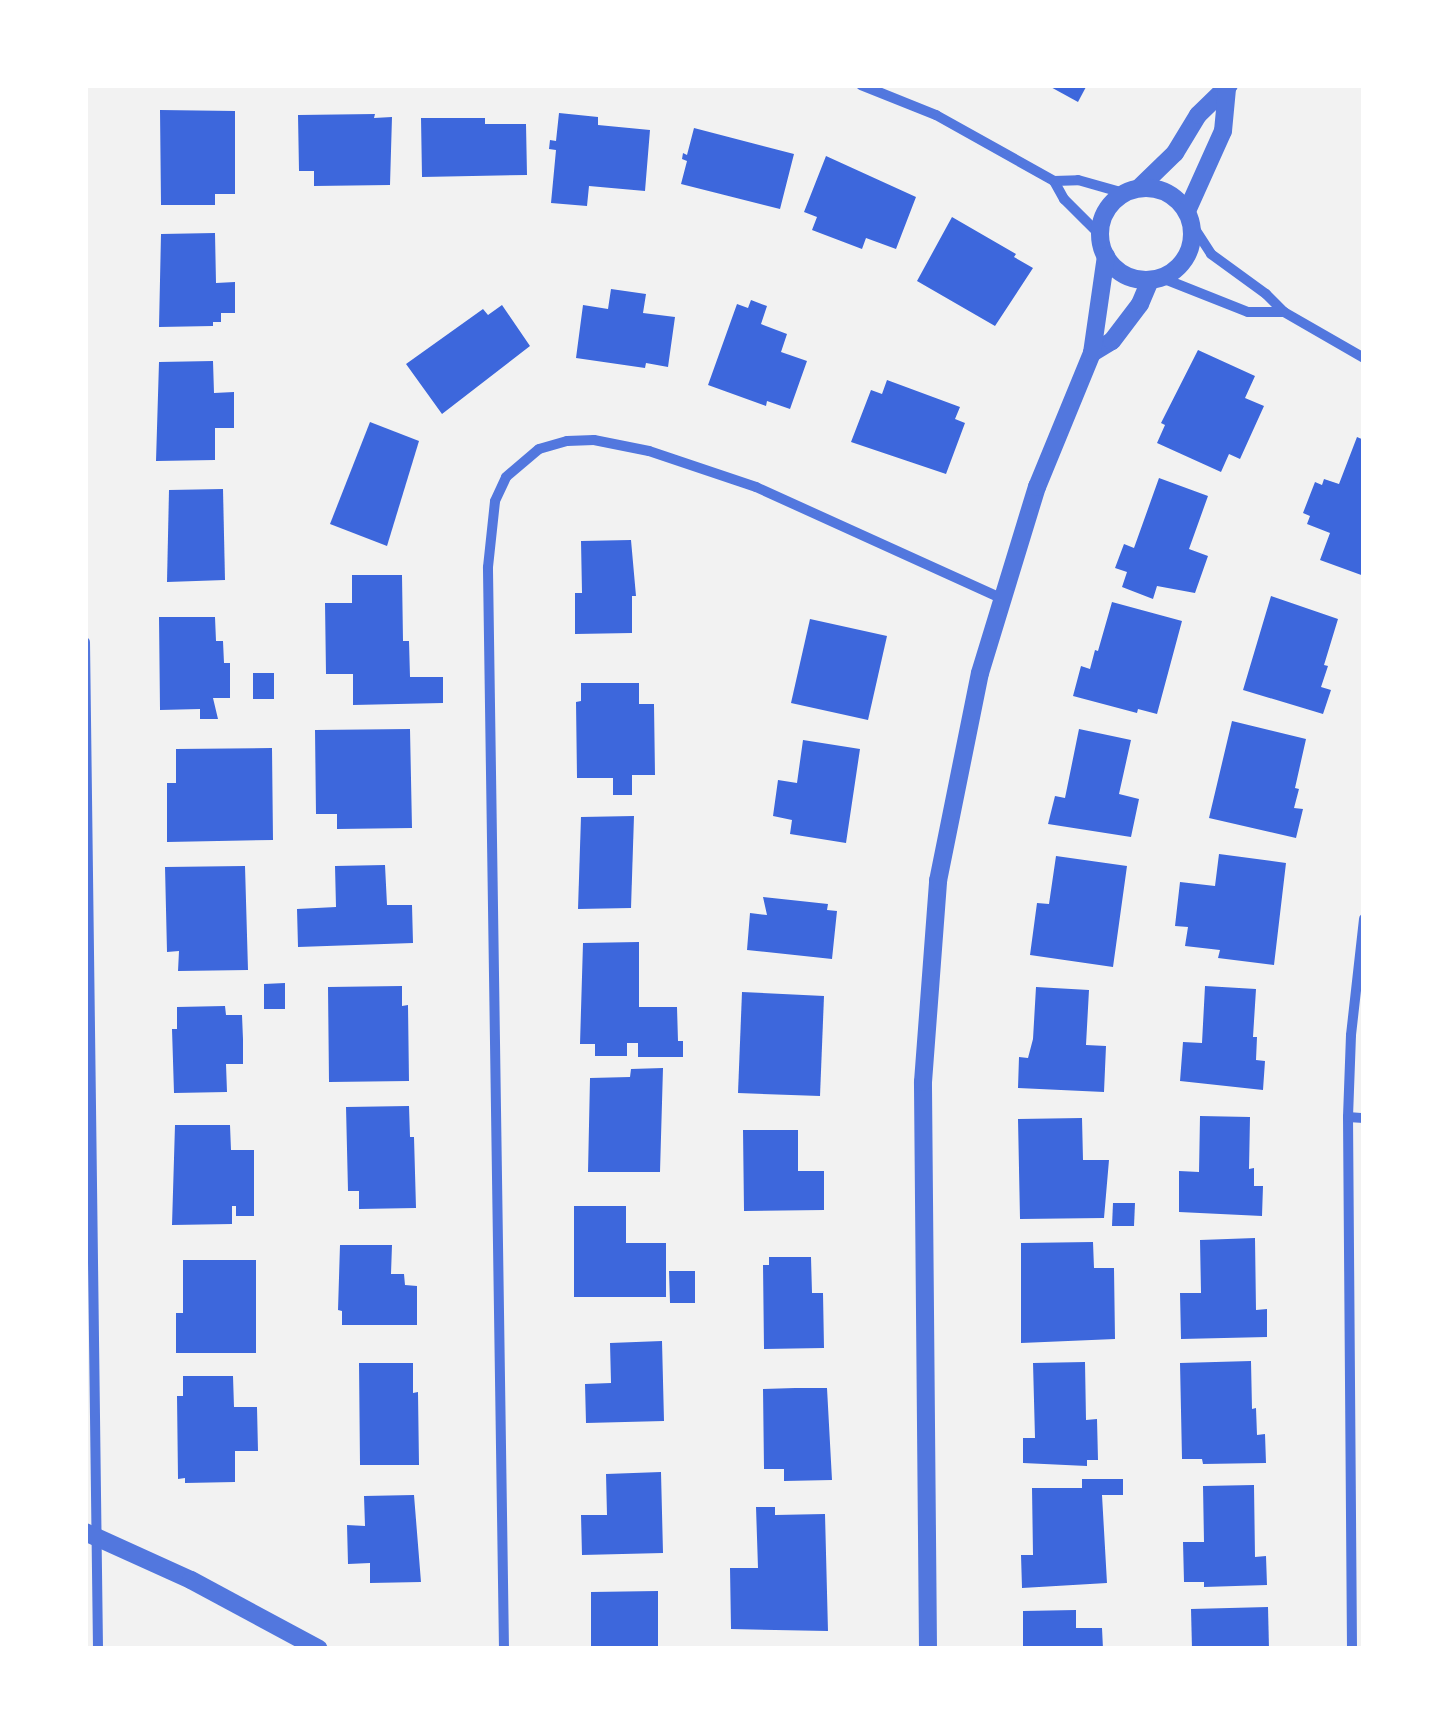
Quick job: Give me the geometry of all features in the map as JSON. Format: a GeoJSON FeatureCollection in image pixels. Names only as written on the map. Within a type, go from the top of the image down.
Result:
{"type":"FeatureCollection","features":[{"type":"Feature","properties":{"kind":"street"},"geometry":{"type":"LineString","coordinates":[[861,85],[936,115],[1054,182],[1100,235],[1106,256],[1092,353],[1037,487],[1002,598],[950,808],[925,1022],[922,1255],[928,1649]]}},
{"type":"Feature","properties":{"kind":"street"},"geometry":{"type":"LineString","coordinates":[[1100,235],[1111,204],[1176,153],[1198,115],[1228,87]]}},
{"type":"Feature","properties":{"kind":"street"},"geometry":{"type":"LineString","coordinates":[[1092,353],[1112,341],[1156,279],[1180,266],[1191,248],[1190,219],[1223,131],[1228,87]]}},
{"type":"Feature","properties":{"kind":"street"},"geometry":{"type":"LineString","coordinates":[[1054,182],[1078,180],[1168,192],[1190,219],[1210,254],[1266,294],[1284,312],[1364,358]]}},
{"type":"Feature","properties":{"kind":"street"},"geometry":{"type":"LineString","coordinates":[[1106,256],[1130,278],[1156,279],[1248,312],[1284,312]]}},
{"type":"Feature","properties":{"kind":"street"},"geometry":{"type":"LineString","coordinates":[[504,1649],[488,567],[495,501],[506,477],[522,461],[567,441],[594,440],[649,450],[756,487],[1002,598]]}},
{"type":"Feature","properties":{"kind":"street"},"geometry":{"type":"LineString","coordinates":[[85,642],[92,1535],[98,1649]]}},
{"type":"Feature","properties":{"kind":"street"},"geometry":{"type":"LineString","coordinates":[[1352,1649],[1348,1118],[1351,1034],[1364,918]]}},
{"type":"Feature","properties":{"kind":"street"},"geometry":{"type":"LineString","coordinates":[[1348,1118],[1364,1118]]}},
{"type":"Feature","properties":{"kind":"street"},"geometry":{"type":"LineString","coordinates":[[1351,1533],[1364,1533]]}},
{"type":"Feature","properties":{"kind":"street"},"geometry":{"type":"LineString","coordinates":[[92,1535],[191,1580],[319,1649]]}},
{"type":"Feature","properties":{"kind":"building"},"geometry":{"type":"Polygon","coordinates":[[[1047,85],[1087,85],[1078,102],[1047,85]]]}},
{"type":"Feature","properties":{"kind":"building"},"geometry":{"type":"Polygon","coordinates":[[[160,110],[235,111],[235,194],[215,194],[215,205],[161,205],[160,110]]]}},
{"type":"Feature","properties":{"kind":"building"},"geometry":{"type":"Polygon","coordinates":[[[559,113],[598,117],[598,125],[650,130],[645,191],[589,186],[587,206],[551,203],[556,150],[549,149],[550,140],[556,141],[559,113]]]}},
{"type":"Feature","properties":{"kind":"building"},"geometry":{"type":"Polygon","coordinates":[[[375,114],[374,118],[392,117],[390,185],[314,186],[314,171],[299,171],[298,115],[375,114]]]}},
{"type":"Feature","properties":{"kind":"building"},"geometry":{"type":"Polygon","coordinates":[[[421,118],[485,118],[485,124],[526,124],[527,175],[422,177],[421,118]]]}},
{"type":"Feature","properties":{"kind":"building"},"geometry":{"type":"Polygon","coordinates":[[[694,128],[794,154],[780,209],[681,184],[687,161],[682,159],[683,153],[687,155],[694,128]]]}},
{"type":"Feature","properties":{"kind":"building"},"geometry":{"type":"Polygon","coordinates":[[[826,156],[916,197],[896,249],[866,238],[862,249],[812,230],[817,217],[804,212],[826,156]]]}},
{"type":"Feature","properties":{"kind":"building"},"geometry":{"type":"Polygon","coordinates":[[[952,217],[1033,268],[995,326],[917,281],[952,217]]]}},
{"type":"Feature","properties":{"kind":"building"},"geometry":{"type":"Polygon","coordinates":[[[215,233],[216,283],[235,282],[235,313],[221,313],[221,322],[213,322],[213,326],[159,327],[161,234],[215,233]]]}},
{"type":"Feature","properties":{"kind":"building"},"geometry":{"type":"Polygon","coordinates":[[[611,289],[646,294],[643,313],[675,317],[668,367],[646,363],[645,368],[576,358],[583,305],[608,309],[611,289]]]}},
{"type":"Feature","properties":{"kind":"building"},"geometry":{"type":"Polygon","coordinates":[[[751,300],[767,306],[761,324],[787,334],[781,352],[807,361],[790,409],[767,401],[766,406],[708,385],[737,304],[748,308],[751,300]]]}},
{"type":"Feature","properties":{"kind":"building"},"geometry":{"type":"Polygon","coordinates":[[[502,305],[530,346],[442,414],[406,364],[483,309],[488,315],[502,305]]]}},
{"type":"Feature","properties":{"kind":"building"},"geometry":{"type":"Polygon","coordinates":[[[1198,350],[1255,376],[1245,398],[1264,406],[1240,459],[1229,454],[1221,472],[1157,443],[1165,425],[1161,423],[1198,350]]]}},
{"type":"Feature","properties":{"kind":"building"},"geometry":{"type":"Polygon","coordinates":[[[213,361],[214,393],[234,392],[234,428],[215,428],[215,460],[156,461],[159,362],[213,361]]]}},
{"type":"Feature","properties":{"kind":"building"},"geometry":{"type":"Polygon","coordinates":[[[887,380],[960,407],[955,419],[965,423],[946,474],[851,442],[871,390],[882,394],[887,380]]]}},
{"type":"Feature","properties":{"kind":"building"},"geometry":{"type":"Polygon","coordinates":[[[370,422],[419,441],[387,546],[330,524],[370,422]]]}},
{"type":"Feature","properties":{"kind":"building"},"geometry":{"type":"Polygon","coordinates":[[[1357,437],[1364,440],[1364,576],[1320,560],[1330,533],[1307,524],[1310,516],[1303,513],[1315,482],[1322,485],[1324,479],[1339,484],[1357,437]]]}},
{"type":"Feature","properties":{"kind":"building"},"geometry":{"type":"Polygon","coordinates":[[[1159,478],[1208,496],[1189,549],[1208,556],[1195,593],[1157,586],[1153,599],[1122,587],[1127,572],[1115,568],[1124,544],[1134,548],[1159,478]]]}},
{"type":"Feature","properties":{"kind":"building"},"geometry":{"type":"Polygon","coordinates":[[[223,489],[225,580],[167,582],[169,490],[223,489]]]}},
{"type":"Feature","properties":{"kind":"building"},"geometry":{"type":"Polygon","coordinates":[[[631,540],[636,596],[632,596],[632,633],[575,634],[575,593],[582,593],[581,541],[631,540]]]}},
{"type":"Feature","properties":{"kind":"building"},"geometry":{"type":"Polygon","coordinates":[[[352,575],[402,575],[403,641],[409,641],[410,677],[443,677],[443,703],[353,705],[353,674],[326,674],[325,603],[352,603],[352,575]]]}},
{"type":"Feature","properties":{"kind":"building"},"geometry":{"type":"Polygon","coordinates":[[[1271,596],[1338,619],[1324,665],[1328,666],[1321,687],[1331,690],[1323,714],[1243,690],[1271,596]]]}},
{"type":"Feature","properties":{"kind":"building"},"geometry":{"type":"Polygon","coordinates":[[[1112,602],[1182,621],[1157,714],[1138,709],[1137,713],[1073,696],[1081,666],[1090,669],[1095,650],[1098,651],[1112,602]]]}},
{"type":"Feature","properties":{"kind":"building"},"geometry":{"type":"Polygon","coordinates":[[[159,617],[215,617],[216,641],[223,641],[224,663],[230,663],[230,698],[213,698],[218,719],[200,719],[200,709],[160,710],[159,617]]]}},
{"type":"Feature","properties":{"kind":"building"},"geometry":{"type":"Polygon","coordinates":[[[810,619],[887,636],[868,720],[791,703],[810,619]]]}},
{"type":"Feature","properties":{"kind":"building"},"geometry":{"type":"Polygon","coordinates":[[[253,673],[274,673],[274,699],[253,699],[253,673]]]}},
{"type":"Feature","properties":{"kind":"building"},"geometry":{"type":"Polygon","coordinates":[[[581,683],[639,683],[639,704],[654,704],[655,775],[632,775],[632,795],[613,795],[613,778],[577,778],[576,702],[581,701],[581,683]]]}},
{"type":"Feature","properties":{"kind":"building"},"geometry":{"type":"Polygon","coordinates":[[[1232,721],[1306,739],[1295,788],[1299,789],[1294,808],[1303,809],[1296,838],[1209,818],[1232,721]]]}},
{"type":"Feature","properties":{"kind":"building"},"geometry":{"type":"Polygon","coordinates":[[[410,729],[412,828],[337,829],[337,814],[316,814],[315,730],[410,729]]]}},
{"type":"Feature","properties":{"kind":"building"},"geometry":{"type":"Polygon","coordinates":[[[1079,729],[1131,740],[1119,794],[1139,799],[1131,837],[1048,824],[1055,796],[1065,798],[1079,729]]]}},
{"type":"Feature","properties":{"kind":"building"},"geometry":{"type":"Polygon","coordinates":[[[803,740],[860,749],[846,843],[790,834],[792,820],[773,816],[778,780],[797,783],[803,740]]]}},
{"type":"Feature","properties":{"kind":"building"},"geometry":{"type":"Polygon","coordinates":[[[272,748],[273,840],[167,842],[167,783],[176,783],[176,749],[272,748]]]}},
{"type":"Feature","properties":{"kind":"building"},"geometry":{"type":"Polygon","coordinates":[[[634,816],[631,908],[578,909],[581,817],[634,816]]]}},
{"type":"Feature","properties":{"kind":"building"},"geometry":{"type":"Polygon","coordinates":[[[1219,854],[1286,863],[1274,965],[1218,958],[1220,950],[1185,946],[1188,927],[1175,926],[1180,882],[1215,886],[1219,854]]]}},
{"type":"Feature","properties":{"kind":"building"},"geometry":{"type":"Polygon","coordinates":[[[1056,856],[1127,866],[1113,967],[1030,955],[1037,903],[1049,904],[1056,856]]]}},
{"type":"Feature","properties":{"kind":"building"},"geometry":{"type":"Polygon","coordinates":[[[385,865],[387,905],[412,905],[413,943],[298,947],[297,909],[336,907],[335,866],[385,865]]]}},
{"type":"Feature","properties":{"kind":"building"},"geometry":{"type":"Polygon","coordinates":[[[245,866],[248,970],[178,971],[179,951],[167,952],[165,867],[245,866]]]}},
{"type":"Feature","properties":{"kind":"building"},"geometry":{"type":"Polygon","coordinates":[[[763,897],[828,904],[827,910],[837,911],[832,959],[747,950],[750,913],[767,915],[763,897]]]}},
{"type":"Feature","properties":{"kind":"building"},"geometry":{"type":"Polygon","coordinates":[[[639,942],[639,1007],[677,1007],[678,1041],[683,1041],[683,1057],[638,1057],[638,1043],[627,1043],[627,1056],[595,1056],[595,1044],[580,1044],[583,943],[639,942]]]}},
{"type":"Feature","properties":{"kind":"building"},"geometry":{"type":"Polygon","coordinates":[[[285,983],[285,1009],[264,1009],[264,984],[285,983]]]}},
{"type":"Feature","properties":{"kind":"building"},"geometry":{"type":"Polygon","coordinates":[[[402,986],[402,1006],[408,1005],[409,1081],[329,1082],[328,987],[402,986]]]}},
{"type":"Feature","properties":{"kind":"building"},"geometry":{"type":"Polygon","coordinates":[[[1205,986],[1256,989],[1253,1037],[1257,1037],[1256,1060],[1265,1061],[1263,1090],[1180,1081],[1183,1042],[1202,1043],[1205,986]]]}},
{"type":"Feature","properties":{"kind":"building"},"geometry":{"type":"Polygon","coordinates":[[[1036,987],[1089,990],[1086,1045],[1106,1046],[1104,1092],[1018,1088],[1019,1057],[1028,1058],[1033,1039],[1036,987]]]}},
{"type":"Feature","properties":{"kind":"building"},"geometry":{"type":"Polygon","coordinates":[[[742,992],[824,996],[820,1096],[738,1093],[742,992]]]}},
{"type":"Feature","properties":{"kind":"building"},"geometry":{"type":"Polygon","coordinates":[[[225,1006],[226,1015],[242,1015],[243,1039],[243,1064],[226,1064],[227,1092],[174,1093],[172,1029],[177,1029],[177,1007],[225,1006]]]}},
{"type":"Feature","properties":{"kind":"building"},"geometry":{"type":"Polygon","coordinates":[[[663,1068],[660,1172],[588,1172],[590,1078],[630,1077],[631,1069],[663,1068]]]}},
{"type":"Feature","properties":{"kind":"building"},"geometry":{"type":"Polygon","coordinates":[[[409,1106],[416,1208],[359,1209],[359,1191],[348,1191],[346,1107],[409,1106]]]}},
{"type":"Feature","properties":{"kind":"building"},"geometry":{"type":"Polygon","coordinates":[[[1200,1116],[1250,1117],[1249,1169],[1254,1168],[1254,1186],[1263,1186],[1262,1216],[1179,1212],[1179,1171],[1199,1172],[1200,1116]]]}},
{"type":"Feature","properties":{"kind":"building"},"geometry":{"type":"Polygon","coordinates":[[[1082,1118],[1083,1160],[1109,1160],[1104,1218],[1020,1219],[1018,1119],[1082,1118]]]}},
{"type":"Feature","properties":{"kind":"building"},"geometry":{"type":"Polygon","coordinates":[[[175,1125],[230,1125],[231,1150],[254,1150],[254,1216],[236,1216],[236,1206],[232,1206],[232,1224],[172,1225],[175,1125]]]}},
{"type":"Feature","properties":{"kind":"building"},"geometry":{"type":"Polygon","coordinates":[[[743,1130],[798,1130],[798,1171],[824,1171],[824,1210],[744,1211],[743,1130]]]}},
{"type":"Feature","properties":{"kind":"building"},"geometry":{"type":"Polygon","coordinates":[[[1113,1203],[1135,1203],[1134,1226],[1112,1226],[1113,1203]]]}},
{"type":"Feature","properties":{"kind":"building"},"geometry":{"type":"Polygon","coordinates":[[[574,1206],[626,1206],[626,1243],[666,1243],[666,1297],[574,1297],[574,1206]]]}},
{"type":"Feature","properties":{"kind":"building"},"geometry":{"type":"Polygon","coordinates":[[[1255,1238],[1256,1310],[1267,1309],[1267,1337],[1181,1339],[1180,1293],[1201,1293],[1200,1240],[1255,1238]]]}},
{"type":"Feature","properties":{"kind":"building"},"geometry":{"type":"Polygon","coordinates":[[[1093,1242],[1094,1268],[1114,1268],[1115,1339],[1021,1343],[1021,1243],[1093,1242]]]}},
{"type":"Feature","properties":{"kind":"building"},"geometry":{"type":"Polygon","coordinates":[[[340,1245],[392,1245],[391,1274],[404,1274],[405,1285],[417,1286],[417,1325],[342,1325],[342,1311],[338,1310],[340,1245]]]}},
{"type":"Feature","properties":{"kind":"building"},"geometry":{"type":"Polygon","coordinates":[[[769,1257],[811,1257],[812,1293],[823,1293],[824,1348],[764,1349],[763,1265],[769,1265],[769,1257]]]}},
{"type":"Feature","properties":{"kind":"building"},"geometry":{"type":"Polygon","coordinates":[[[183,1260],[256,1260],[256,1353],[176,1353],[176,1313],[183,1313],[183,1260]]]}},
{"type":"Feature","properties":{"kind":"building"},"geometry":{"type":"Polygon","coordinates":[[[669,1271],[695,1271],[695,1303],[670,1303],[669,1271]]]}},
{"type":"Feature","properties":{"kind":"building"},"geometry":{"type":"Polygon","coordinates":[[[662,1341],[664,1421],[586,1423],[585,1384],[611,1383],[610,1343],[662,1341]]]}},
{"type":"Feature","properties":{"kind":"building"},"geometry":{"type":"Polygon","coordinates":[[[1251,1361],[1252,1409],[1256,1408],[1257,1435],[1265,1434],[1266,1463],[1203,1464],[1202,1459],[1182,1459],[1180,1363],[1251,1361]]]}},
{"type":"Feature","properties":{"kind":"building"},"geometry":{"type":"Polygon","coordinates":[[[1085,1362],[1086,1420],[1097,1419],[1098,1460],[1087,1460],[1087,1466],[1023,1463],[1023,1438],[1035,1438],[1033,1363],[1085,1362]]]}},
{"type":"Feature","properties":{"kind":"building"},"geometry":{"type":"Polygon","coordinates":[[[359,1363],[413,1363],[413,1393],[418,1392],[419,1465],[360,1465],[359,1363]]]}},
{"type":"Feature","properties":{"kind":"building"},"geometry":{"type":"Polygon","coordinates":[[[183,1376],[233,1376],[234,1407],[257,1407],[258,1451],[235,1451],[235,1482],[185,1483],[185,1478],[178,1479],[177,1396],[183,1396],[183,1376]]]}},
{"type":"Feature","properties":{"kind":"building"},"geometry":{"type":"Polygon","coordinates":[[[827,1388],[832,1480],[784,1481],[784,1469],[764,1469],[763,1389],[827,1388]]]}},
{"type":"Feature","properties":{"kind":"building"},"geometry":{"type":"Polygon","coordinates":[[[661,1472],[663,1553],[582,1555],[581,1515],[607,1515],[606,1474],[661,1472]]]}},
{"type":"Feature","properties":{"kind":"building"},"geometry":{"type":"Polygon","coordinates":[[[1082,1479],[1123,1479],[1123,1495],[1102,1495],[1107,1583],[1022,1588],[1021,1555],[1033,1555],[1032,1488],[1082,1488],[1082,1479]]]}},
{"type":"Feature","properties":{"kind":"building"},"geometry":{"type":"Polygon","coordinates":[[[1254,1485],[1255,1557],[1266,1556],[1267,1585],[1204,1587],[1204,1582],[1184,1582],[1183,1542],[1204,1542],[1203,1486],[1254,1485]]]}},
{"type":"Feature","properties":{"kind":"building"},"geometry":{"type":"Polygon","coordinates":[[[414,1495],[421,1582],[370,1583],[370,1563],[348,1564],[347,1525],[365,1526],[364,1496],[414,1495]]]}},
{"type":"Feature","properties":{"kind":"building"},"geometry":{"type":"Polygon","coordinates":[[[756,1507],[775,1507],[775,1515],[825,1514],[828,1631],[731,1629],[730,1568],[758,1568],[756,1507]]]}},
{"type":"Feature","properties":{"kind":"building"},"geometry":{"type":"Polygon","coordinates":[[[658,1591],[658,1649],[591,1649],[591,1592],[658,1591]]]}},
{"type":"Feature","properties":{"kind":"building"},"geometry":{"type":"Polygon","coordinates":[[[1268,1607],[1269,1649],[1192,1649],[1191,1609],[1268,1607]]]}},
{"type":"Feature","properties":{"kind":"building"},"geometry":{"type":"Polygon","coordinates":[[[1076,1610],[1076,1628],[1102,1628],[1103,1649],[1023,1649],[1023,1611],[1076,1610]]]}}]}
